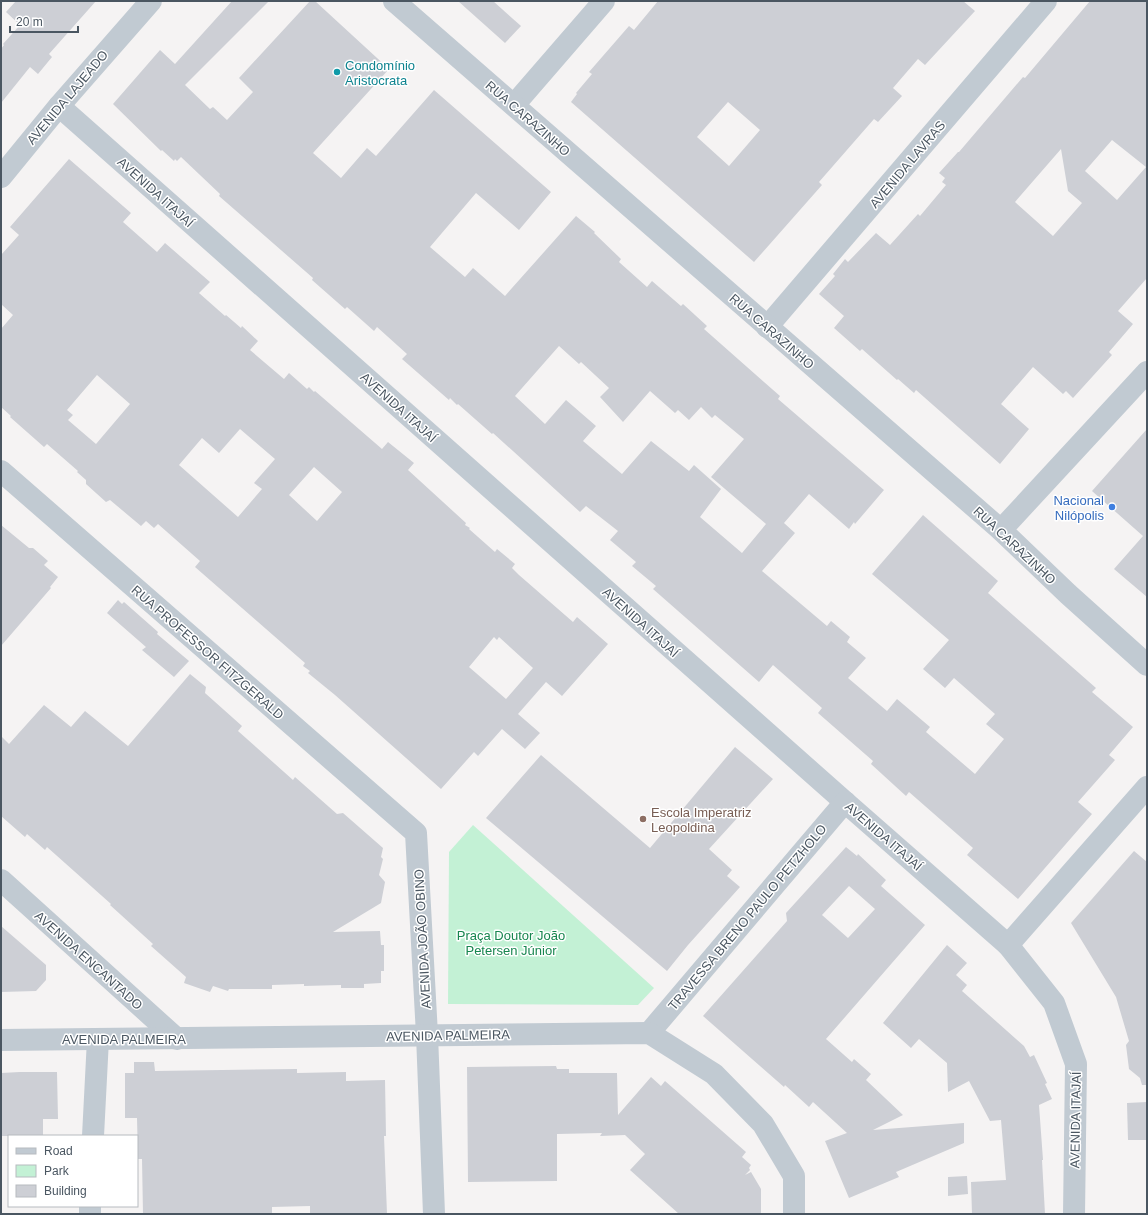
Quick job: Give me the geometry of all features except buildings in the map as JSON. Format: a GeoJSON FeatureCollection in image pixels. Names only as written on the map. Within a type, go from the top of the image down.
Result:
{"type":"FeatureCollection","features":[{"type":"Feature","properties":{"kind":"street","name":"AVENIDA LAJEADO"},"geometry":{"type":"LineString","coordinates":[[1,177],[59,106],[151,1]]}},
{"type":"Feature","properties":{"kind":"street","name":"RUA CARAZINHO"},"geometry":{"type":"LineString","coordinates":[[394,1],[1001,530],[1068,594],[1147,665]]}},
{"type":"Feature","properties":{"kind":"street"},"geometry":{"type":"LineString","coordinates":[[514,105],[604,1]]}},
{"type":"Feature","properties":{"kind":"street","name":"AVENIDA LAVRAS"},"geometry":{"type":"LineString","coordinates":[[768,327],[1046,1]]}},
{"type":"Feature","properties":{"kind":"street","name":"AVENIDA ITAJAÍ"},"geometry":{"type":"LineString","coordinates":[[59,106],[844,802],[1008,945],[1054,1003],[1076,1064],[1074,1214]]}},
{"type":"Feature","properties":{"kind":"street"},"geometry":{"type":"LineString","coordinates":[[1001,530],[1147,372]]}},
{"type":"Feature","properties":{"kind":"street","name":"RUA PROFESSOR FITZGERALD"},"geometry":{"type":"LineString","coordinates":[[1,472],[416,833]]}},
{"type":"Feature","properties":{"kind":"street"},"geometry":{"type":"LineString","coordinates":[[1008,945],[1147,787]]}},
{"type":"Feature","properties":{"kind":"street","name":"TRAVESSA BRENO PAULO PETZHOLO"},"geometry":{"type":"LineString","coordinates":[[648,1033],[844,802]]}},
{"type":"Feature","properties":{"kind":"street","name":"AVENIDA JOÃO OBINO"},"geometry":{"type":"LineString","coordinates":[[416,833],[427,1036],[434,1214]]}},
{"type":"Feature","properties":{"kind":"street","name":"AVENIDA ENCANTADO"},"geometry":{"type":"LineString","coordinates":[[1,880],[177,1039]]}},
{"type":"Feature","properties":{"kind":"street"},"geometry":{"type":"LineString","coordinates":[[648,1033],[714,1074],[764,1124],[794,1176],[794,1214]]}},
{"type":"Feature","properties":{"kind":"street","name":"AVENIDA PALMEIRA"},"geometry":{"type":"LineString","coordinates":[[1,1040],[648,1033]]}},
{"type":"Feature","properties":{"kind":"street"},"geometry":{"type":"LineString","coordinates":[[94,1135],[98,1039]]}},
{"type":"Feature","properties":{"kind":"green space","name":"Praça Doutor João Petersen Júnior"},"geometry":{"type":"Polygon","coordinates":[[[473,825],[654,988],[638,1005],[448,1004],[449,852],[473,825]]]}},
{"type":"Feature","properties":{"kind":"place","name":"Condomínio Aristocrata"},"geometry":{"type":"Point","coordinates":[337,72]}},
{"type":"Feature","properties":{"kind":"place","name":"Nacional Nilópolis"},"geometry":{"type":"Point","coordinates":[1112,507]}},
{"type":"Feature","properties":{"kind":"place","name":"Escola Imperatriz Leopoldina"},"geometry":{"type":"Point","coordinates":[643,819]}}]}
